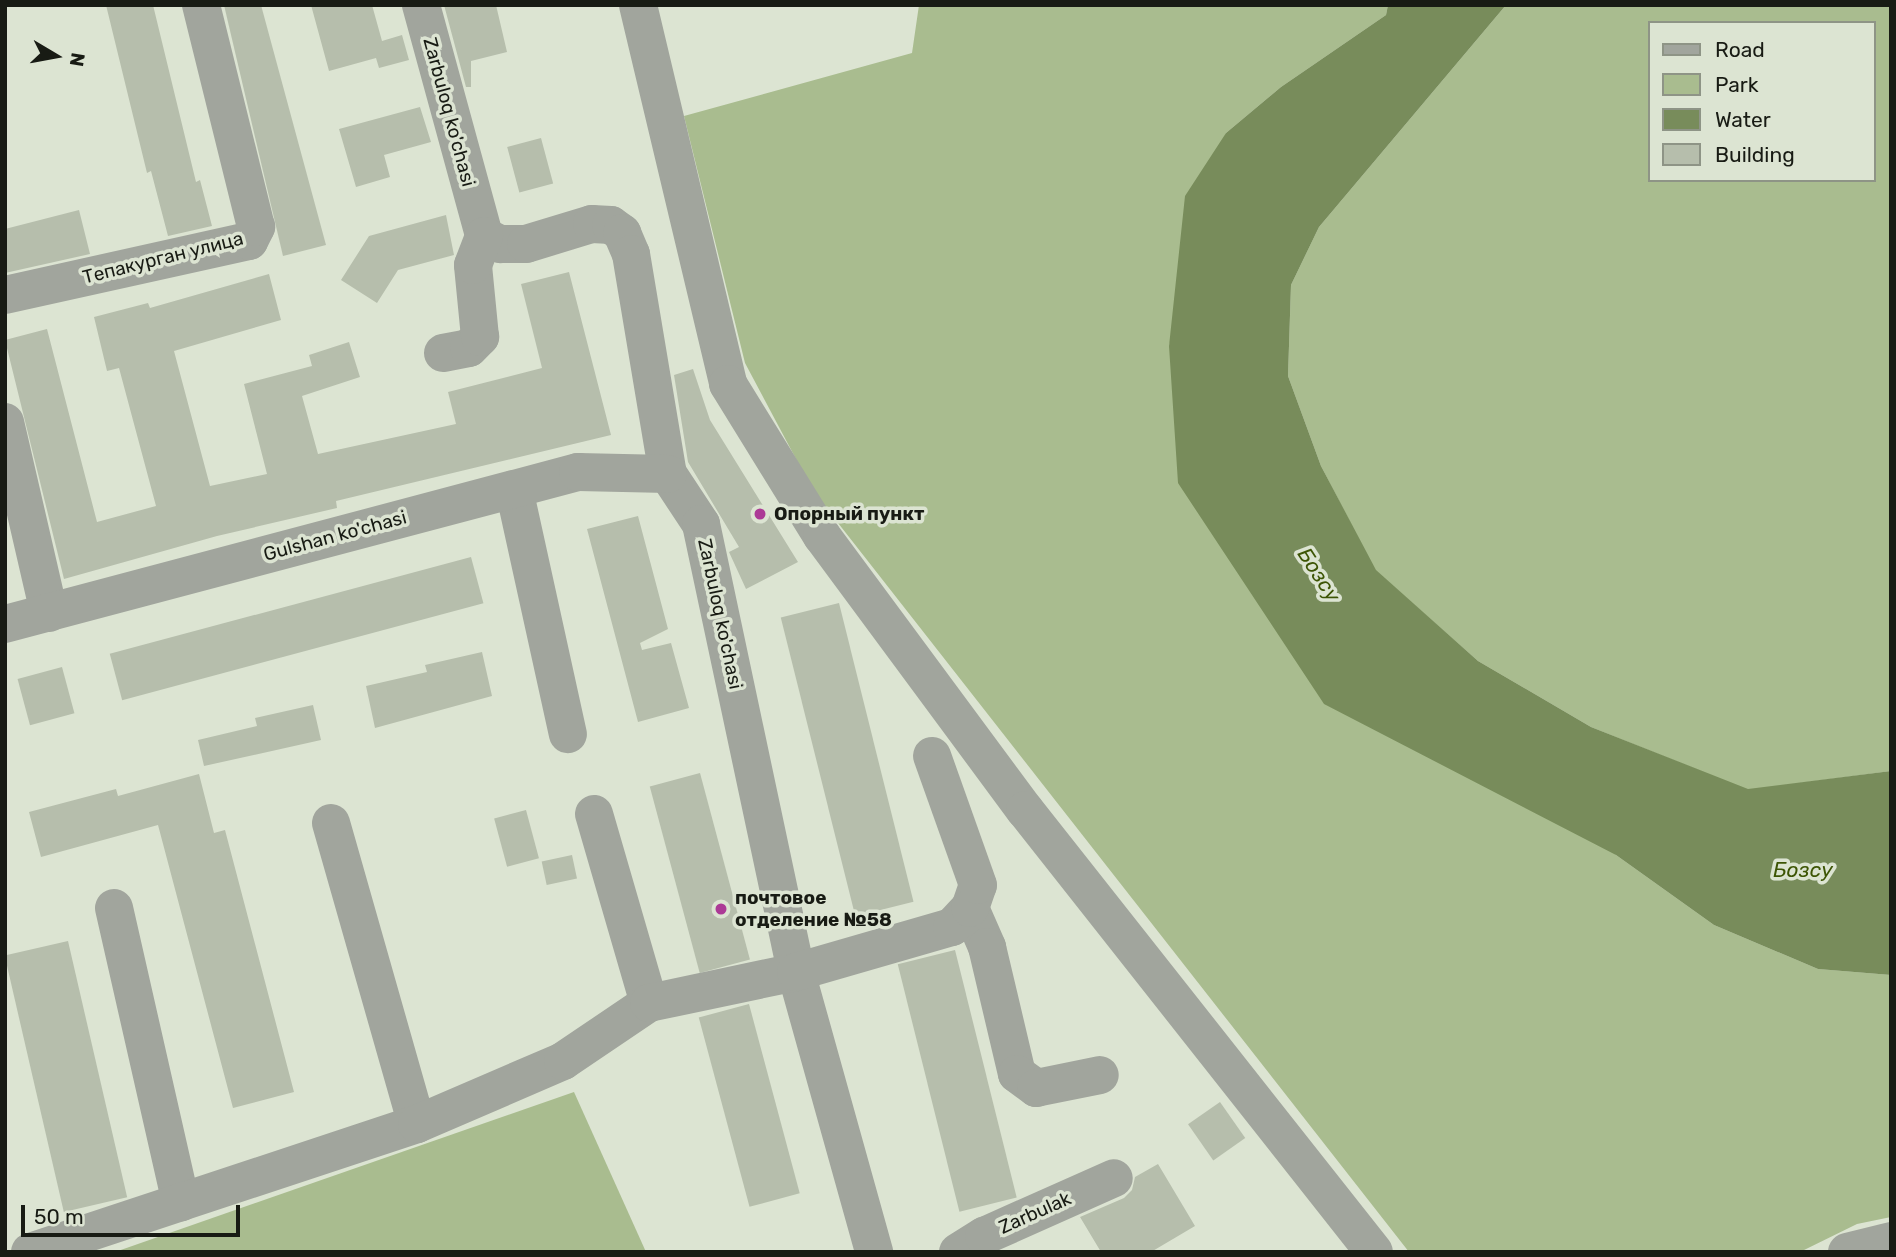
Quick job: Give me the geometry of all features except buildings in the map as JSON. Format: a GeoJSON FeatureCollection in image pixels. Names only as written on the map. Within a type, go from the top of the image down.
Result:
{"type":"FeatureCollection","features":[{"type":"Feature","properties":{"kind":"street","name":"Тепакурган улица"},"geometry":{"type":"LineString","coordinates":[[5,295],[249,241],[256,227],[201,5]]}},
{"type":"Feature","properties":{"kind":"street","name":"Zarbuloq ko'chasi"},"geometry":{"type":"LineString","coordinates":[[421,5],[484,236],[500,244],[526,244],[592,223],[611,225],[622,233],[631,254],[668,474],[701,523],[796,972],[874,1252]]}},
{"type":"Feature","properties":{"kind":"street"},"geometry":{"type":"LineString","coordinates":[[638,5],[728,384],[822,536],[1016,799],[1374,1252]]}},
{"type":"Feature","properties":{"kind":"street"},"geometry":{"type":"LineString","coordinates":[[443,353],[469,348],[480,337],[473,265],[484,236]]}},
{"type":"Feature","properties":{"kind":"street"},"geometry":{"type":"LineString","coordinates":[[5,422],[49,613]]}},
{"type":"Feature","properties":{"kind":"street","name":"Gulshan ko'chasi"},"geometry":{"type":"LineString","coordinates":[[5,624],[578,472],[668,474]]}},
{"type":"Feature","properties":{"kind":"street"},"geometry":{"type":"LineString","coordinates":[[514,489],[568,734]]}},
{"type":"Feature","properties":{"kind":"street"},"geometry":{"type":"LineString","coordinates":[[30,1252],[417,1124],[563,1061],[649,1003],[796,972],[952,927],[970,908],[978,885],[932,756]]}},
{"type":"Feature","properties":{"kind":"street"},"geometry":{"type":"LineString","coordinates":[[594,814],[649,1003]]}},
{"type":"Feature","properties":{"kind":"street"},"geometry":{"type":"LineString","coordinates":[[331,823],[417,1124]]}},
{"type":"Feature","properties":{"kind":"street"},"geometry":{"type":"LineString","coordinates":[[114,908],[181,1202]]}},
{"type":"Feature","properties":{"kind":"street"},"geometry":{"type":"LineString","coordinates":[[970,908],[987,947],[1017,1074],[1036,1088],[1100,1075]]}},
{"type":"Feature","properties":{"kind":"street","name":"Zarbulak"},"geometry":{"type":"LineString","coordinates":[[958,1252],[984,1236],[1114,1178]]}},
{"type":"Feature","properties":{"kind":"street"},"geometry":{"type":"LineString","coordinates":[[1847,1252],[1891,1241]]}},
{"type":"Feature","properties":{"kind":"green space"},"geometry":{"type":"Polygon","coordinates":[[[919,5],[1388,5],[1386,15],[1281,87],[1226,133],[1169,346],[1616,855],[1714,925],[1818,969],[1891,975],[1891,1217],[1857,1224],[1800,1252],[1409,1252],[813,491],[745,363],[684,116],[912,53],[919,5]]]}},
{"type":"Feature","properties":{"kind":"green space"},"geometry":{"type":"Polygon","coordinates":[[[1506,5],[1891,5],[1891,771],[1748,790],[1591,727],[1478,661],[1375,570],[1321,466],[1288,376],[1291,285],[1319,227],[1506,5]]]}},
{"type":"Feature","properties":{"kind":"green space"},"geometry":{"type":"Polygon","coordinates":[[[574,1092],[646,1252],[115,1252],[574,1092]]]}},
{"type":"Feature","properties":{"kind":"water","name":"Бозсу"},"geometry":{"type":"Polygon","coordinates":[[[1388,5],[1506,5],[1319,227],[1291,285],[1288,376],[1321,466],[1376,570],[1478,661],[1591,727],[1748,789],[1891,771],[1891,975],[1818,969],[1714,925],[1616,855],[1324,704],[1178,483],[1169,346],[1185,196],[1226,133],[1281,87],[1386,15],[1388,5]]]}},
{"type":"Feature","properties":{"kind":"place","name":"Опорный пункт"},"geometry":{"type":"Point","coordinates":[760,514]}},
{"type":"Feature","properties":{"kind":"place","name":"почтовое отделение №58"},"geometry":{"type":"Point","coordinates":[721,909]}}]}
